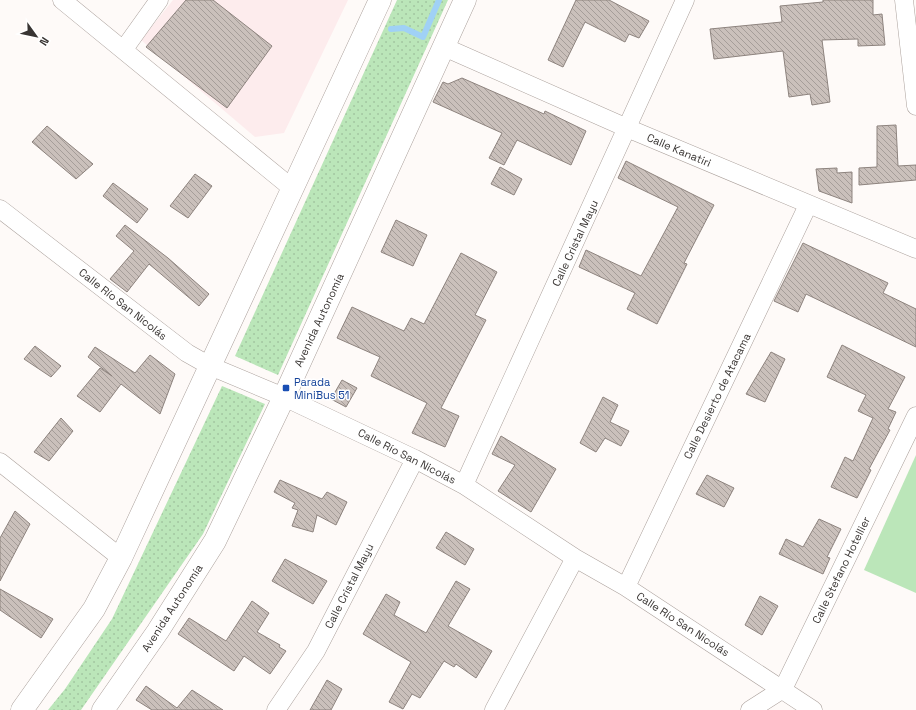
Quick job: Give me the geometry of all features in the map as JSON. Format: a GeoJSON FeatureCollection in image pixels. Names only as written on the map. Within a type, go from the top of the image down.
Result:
{"type":"FeatureCollection","features":[{"type":"Feature","properties":{"kind":"street"},"geometry":{"type":"LineString","coordinates":[[62,0],[124,49],[293,189]]}},
{"type":"Feature","properties":{"kind":"street"},"geometry":{"type":"LineString","coordinates":[[124,49],[159,0]]}},
{"type":"Feature","properties":{"kind":"street"},"geometry":{"type":"LineString","coordinates":[[22,710],[94,609],[121,558],[380,0]]}},
{"type":"Feature","properties":{"kind":"street","name":"Avenida Autonomía"},"geometry":{"type":"LineString","coordinates":[[102,710],[158,631],[215,541],[284,397],[465,0]]}},
{"type":"Feature","properties":{"kind":"street","name":"Calle Cristal Mayu"},"geometry":{"type":"LineString","coordinates":[[464,485],[685,0]]}},
{"type":"Feature","properties":{"kind":"street"},"geometry":{"type":"LineString","coordinates":[[904,0],[916,106]]}},
{"type":"Feature","properties":{"kind":"street","name":"Calle Kanatiri"},"geometry":{"type":"LineString","coordinates":[[444,47],[627,128],[916,249]]}},
{"type":"Feature","properties":{"kind":"street","name":"Calle Desierto de Atacama"},"geometry":{"type":"LineString","coordinates":[[626,587],[808,205]]}},
{"type":"Feature","properties":{"kind":"street","name":"Calle Río San Nicolás"},"geometry":{"type":"LineString","coordinates":[[0,209],[187,353],[210,366],[284,397],[415,459],[464,485],[574,558],[626,587],[813,710]]}},
{"type":"Feature","properties":{"kind":"street","name":"Calle Stefano Hotellier"},"geometry":{"type":"LineString","coordinates":[[783,689],[916,416]]}},
{"type":"Feature","properties":{"kind":"street","name":"Calle Cristal Mayu"},"geometry":{"type":"LineString","coordinates":[[276,710],[316,650],[415,459]]}},
{"type":"Feature","properties":{"kind":"street"},"geometry":{"type":"LineString","coordinates":[[0,462],[121,558]]}},
{"type":"Feature","properties":{"kind":"street"},"geometry":{"type":"LineString","coordinates":[[494,710],[574,558]]}},
{"type":"Feature","properties":{"kind":"street"},"geometry":{"type":"LineString","coordinates":[[750,710],[783,689]]}},
{"type":"Feature","properties":{"kind":"shaded area"},"geometry":{"type":"Polygon","coordinates":[[[173,0],[348,0],[284,133],[255,137],[141,40],[173,0]]]}},
{"type":"Feature","properties":{"kind":"green space"},"geometry":{"type":"Polygon","coordinates":[[[397,0],[448,0],[278,375],[235,356],[397,0]]]}},
{"type":"Feature","properties":{"kind":"green space"},"geometry":{"type":"Polygon","coordinates":[[[222,386],[265,404],[203,534],[81,710],[48,710],[65,689],[112,619],[222,386]]]}},
{"type":"Feature","properties":{"kind":"green space"},"geometry":{"type":"Polygon","coordinates":[[[916,455],[916,593],[864,570],[916,455]]]}},
{"type":"Feature","properties":{"kind":"building"},"geometry":{"type":"Polygon","coordinates":[[[186,0],[213,0],[272,46],[227,108],[146,47],[186,0]]]}},
{"type":"Feature","properties":{"kind":"building"},"geometry":{"type":"Polygon","coordinates":[[[576,0],[609,0],[649,21],[639,38],[629,34],[625,42],[585,22],[563,67],[548,60],[576,0]]]}},
{"type":"Feature","properties":{"kind":"building"},"geometry":{"type":"Polygon","coordinates":[[[823,0],[873,0],[873,15],[882,14],[885,45],[858,46],[858,39],[822,40],[830,102],[812,105],[810,94],[789,97],[783,51],[714,59],[710,29],[782,22],[780,6],[823,2],[823,0]]]}},
{"type":"Feature","properties":{"kind":"building"},"geometry":{"type":"Polygon","coordinates":[[[462,78],[544,114],[545,111],[586,131],[571,165],[517,140],[504,165],[489,158],[502,133],[433,102],[443,82],[448,84],[462,78]]]}},
{"type":"Feature","properties":{"kind":"building"},"geometry":{"type":"Polygon","coordinates":[[[896,125],[898,166],[916,165],[916,180],[859,185],[859,168],[877,167],[877,126],[896,125]]]}},
{"type":"Feature","properties":{"kind":"building"},"geometry":{"type":"Polygon","coordinates":[[[47,126],[93,164],[76,179],[32,142],[47,126]]]}},
{"type":"Feature","properties":{"kind":"building"},"geometry":{"type":"Polygon","coordinates":[[[626,161],[714,205],[684,263],[687,264],[657,324],[627,309],[635,293],[579,267],[586,250],[641,276],[678,207],[618,178],[626,161]]]}},
{"type":"Feature","properties":{"kind":"building"},"geometry":{"type":"Polygon","coordinates":[[[500,167],[522,179],[514,195],[491,184],[500,167]]]}},
{"type":"Feature","properties":{"kind":"building"},"geometry":{"type":"Polygon","coordinates":[[[837,168],[837,173],[852,172],[852,203],[819,191],[816,169],[837,168]]]}},
{"type":"Feature","properties":{"kind":"building"},"geometry":{"type":"Polygon","coordinates":[[[195,174],[212,186],[188,218],[170,206],[195,174]]]}},
{"type":"Feature","properties":{"kind":"building"},"geometry":{"type":"Polygon","coordinates":[[[113,183],[148,209],[137,223],[103,196],[113,183]]]}},
{"type":"Feature","properties":{"kind":"building"},"geometry":{"type":"Polygon","coordinates":[[[396,220],[427,235],[413,266],[381,252],[396,220]]]}},
{"type":"Feature","properties":{"kind":"building"},"geometry":{"type":"Polygon","coordinates":[[[125,225],[168,258],[209,294],[199,306],[149,264],[127,292],[110,279],[134,251],[116,236],[125,225]]]}},
{"type":"Feature","properties":{"kind":"building"},"geometry":{"type":"Polygon","coordinates":[[[803,243],[888,283],[883,293],[916,309],[916,347],[806,294],[798,312],[774,301],[803,243]]]}},
{"type":"Feature","properties":{"kind":"building"},"geometry":{"type":"Polygon","coordinates":[[[461,253],[497,272],[475,315],[486,320],[441,408],[459,416],[445,447],[412,433],[427,403],[371,376],[380,357],[337,338],[352,307],[404,331],[411,318],[424,324],[461,253]]]}},
{"type":"Feature","properties":{"kind":"building"},"geometry":{"type":"Polygon","coordinates":[[[842,345],[905,377],[888,409],[896,412],[888,429],[890,430],[869,469],[871,470],[857,498],[831,487],[845,457],[853,461],[873,418],[858,411],[866,395],[827,377],[842,345]]]}},
{"type":"Feature","properties":{"kind":"building"},"geometry":{"type":"Polygon","coordinates":[[[35,346],[61,366],[51,377],[24,359],[35,346]]]}},
{"type":"Feature","properties":{"kind":"building"},"geometry":{"type":"Polygon","coordinates":[[[95,347],[135,373],[150,355],[175,374],[160,414],[121,384],[100,412],[77,396],[100,368],[112,376],[88,357],[95,347]]]}},
{"type":"Feature","properties":{"kind":"building"},"geometry":{"type":"Polygon","coordinates":[[[771,352],[785,359],[765,402],[746,394],[771,352]]]}},
{"type":"Feature","properties":{"kind":"building"},"geometry":{"type":"Polygon","coordinates":[[[342,380],[357,388],[346,407],[331,399],[342,380]]]}},
{"type":"Feature","properties":{"kind":"building"},"geometry":{"type":"Polygon","coordinates":[[[603,397],[618,405],[610,422],[629,431],[621,446],[605,438],[596,452],[580,443],[603,397]]]}},
{"type":"Feature","properties":{"kind":"building"},"geometry":{"type":"Polygon","coordinates":[[[61,418],[73,431],[49,461],[34,452],[61,418]]]}},
{"type":"Feature","properties":{"kind":"building"},"geometry":{"type":"Polygon","coordinates":[[[501,436],[556,469],[531,512],[498,491],[515,465],[492,454],[501,436]]]}},
{"type":"Feature","properties":{"kind":"building"},"geometry":{"type":"Polygon","coordinates":[[[707,475],[734,488],[724,507],[696,494],[707,475]]]}},
{"type":"Feature","properties":{"kind":"building"},"geometry":{"type":"Polygon","coordinates":[[[280,480],[322,499],[327,492],[347,502],[336,525],[317,515],[313,532],[292,526],[298,510],[292,508],[295,503],[274,492],[280,480]]]}},
{"type":"Feature","properties":{"kind":"building"},"geometry":{"type":"Polygon","coordinates":[[[15,511],[30,524],[0,581],[0,538],[15,511]]]}},
{"type":"Feature","properties":{"kind":"building"},"geometry":{"type":"Polygon","coordinates":[[[819,519],[841,529],[827,557],[830,558],[823,574],[779,554],[786,539],[803,547],[819,519]]]}},
{"type":"Feature","properties":{"kind":"building"},"geometry":{"type":"Polygon","coordinates":[[[446,532],[474,549],[465,565],[436,548],[446,532]]]}},
{"type":"Feature","properties":{"kind":"building"},"geometry":{"type":"Polygon","coordinates":[[[285,559],[327,581],[313,604],[272,581],[285,559]]]}},
{"type":"Feature","properties":{"kind":"building"},"geometry":{"type":"Polygon","coordinates":[[[456,581],[470,589],[448,626],[492,651],[476,678],[456,664],[454,667],[444,661],[420,698],[412,694],[403,709],[389,702],[411,662],[363,634],[386,594],[400,602],[394,615],[426,633],[456,581]]]}},
{"type":"Feature","properties":{"kind":"building"},"geometry":{"type":"Polygon","coordinates":[[[0,589],[53,619],[41,638],[0,610],[0,589]]]}},
{"type":"Feature","properties":{"kind":"building"},"geometry":{"type":"Polygon","coordinates":[[[760,596],[778,606],[762,635],[745,625],[760,596]]]}},
{"type":"Feature","properties":{"kind":"building"},"geometry":{"type":"Polygon","coordinates":[[[252,601],[269,613],[257,632],[280,645],[279,647],[286,651],[270,674],[244,656],[234,671],[178,634],[189,618],[226,641],[252,601]]]}},
{"type":"Feature","properties":{"kind":"building"},"geometry":{"type":"Polygon","coordinates":[[[327,680],[342,689],[331,710],[310,710],[327,680]]]}},
{"type":"Feature","properties":{"kind":"building"},"geometry":{"type":"Polygon","coordinates":[[[146,686],[177,708],[192,690],[223,710],[152,710],[136,700],[146,686]]]}},
{"type":"Feature","properties":{"kind":"waterway"},"geometry":{"type":"LineString","coordinates":[[391,29],[404,28],[423,37],[439,0]]}},
{"type":"Feature","properties":{"kind":"place","name":"Parada MiniBus 51"},"geometry":{"type":"Point","coordinates":[286,388]}}]}
